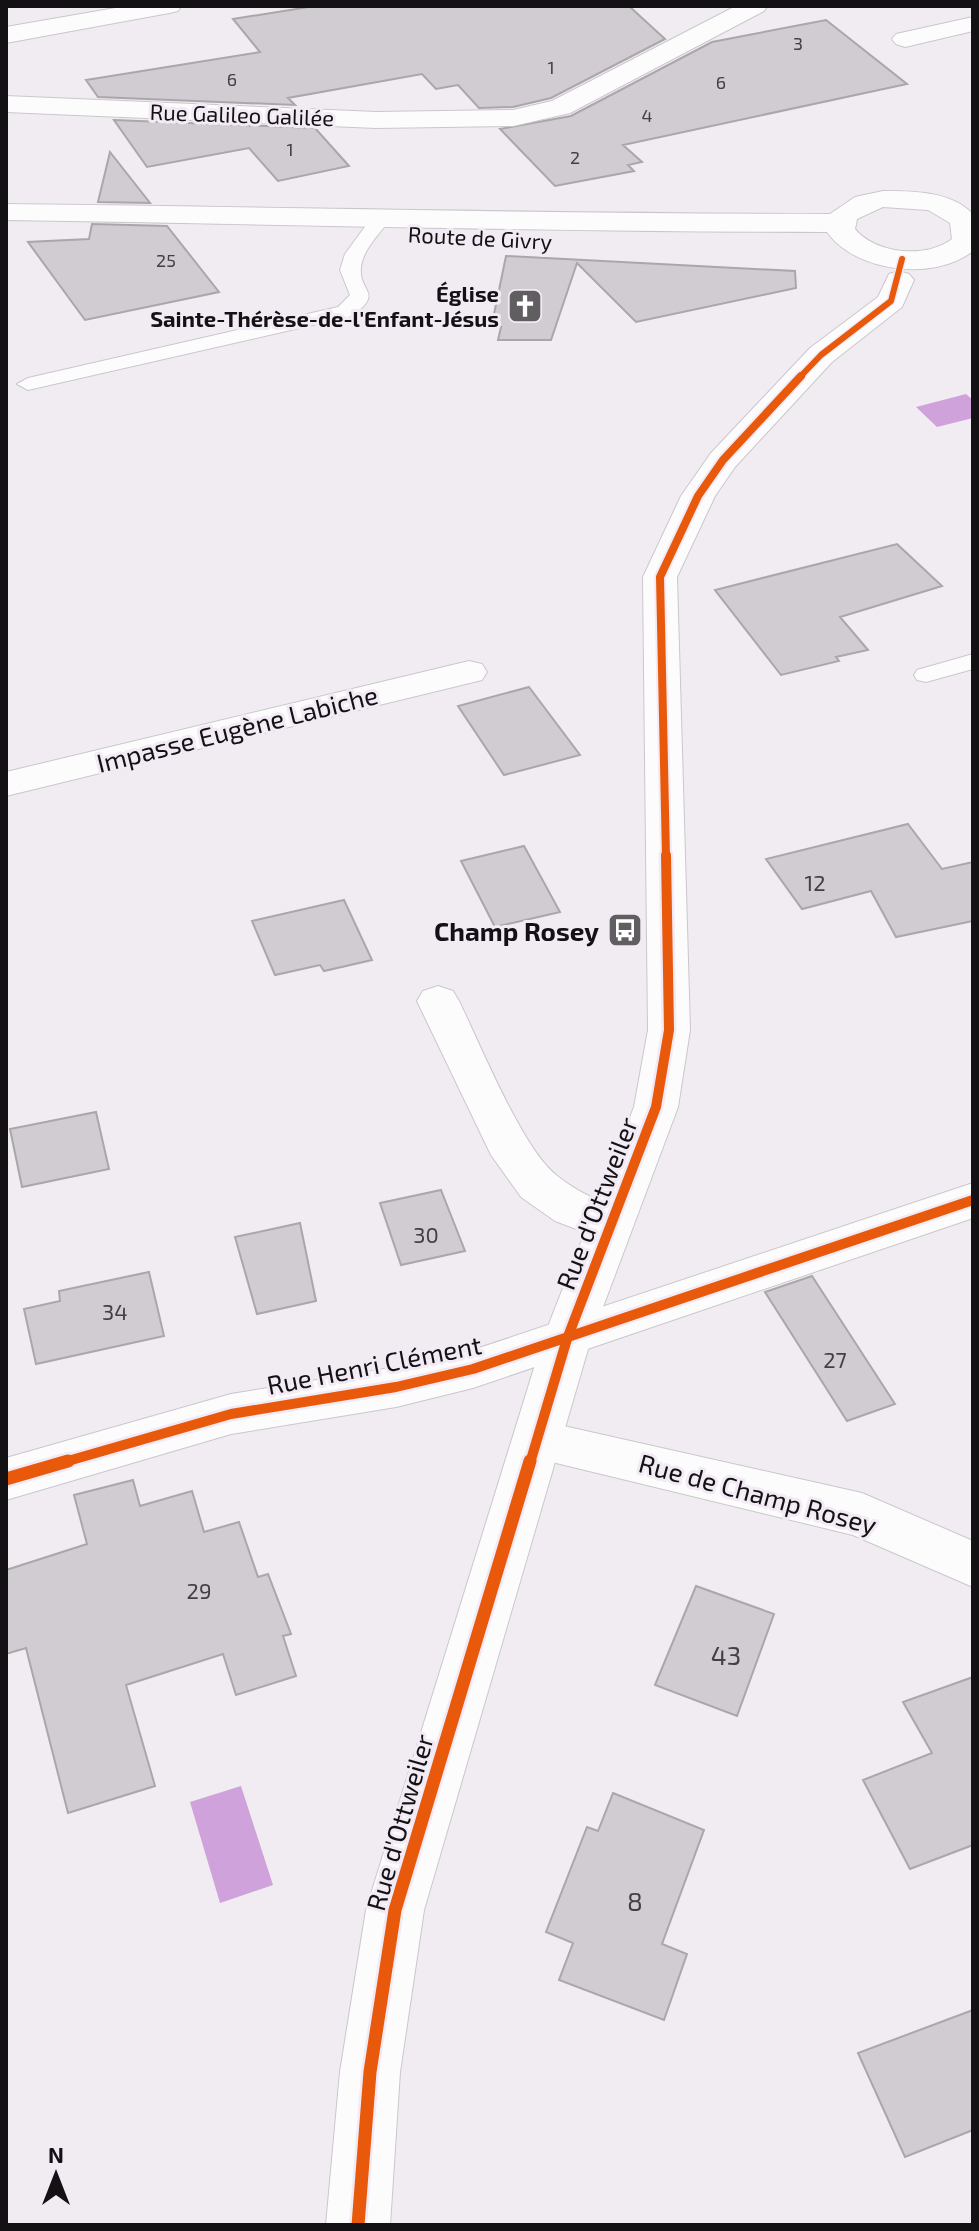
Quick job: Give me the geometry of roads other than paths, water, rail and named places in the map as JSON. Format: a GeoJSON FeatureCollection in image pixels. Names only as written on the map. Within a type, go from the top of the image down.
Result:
{"type":"FeatureCollection","features":[{"type":"Feature","properties":{"kind":"street"},"geometry":{"type":"LineString","coordinates":[[6,35],[169,6]]}},
{"type":"Feature","properties":{"kind":"street","name":"Rue Galileo Galilée"},"geometry":{"type":"LineString","coordinates":[[6,104],[376,120],[479,121],[535,115],[561,107],[755,6]]}},
{"type":"Feature","properties":{"kind":"street"},"geometry":{"type":"LineString","coordinates":[[905,39],[973,24]]}},
{"type":"Feature","properties":{"kind":"street"},"geometry":{"type":"LineString","coordinates":[[883,199],[925,201],[966,214],[969,232],[966,249],[901,269],[846,233],[852,208],[883,199]]}},
{"type":"Feature","properties":{"kind":"street","name":"Route de Givry"},"geometry":{"type":"LineString","coordinates":[[6,212],[376,224],[647,245],[846,233]]}},
{"type":"Feature","properties":{"kind":"street","name":"Rue d'Ottweiler"},"geometry":{"type":"LineString","coordinates":[[358,2225],[370,2072],[395,1910],[567,1339],[656,1107],[669,1030],[660,577],[698,496],[723,460],[821,355],[891,301],[901,269]]}},
{"type":"Feature","properties":{"kind":"street","name":"Impasse Eugène Labiche"},"geometry":{"type":"LineString","coordinates":[[6,784],[469,672]]}},
{"type":"Feature","properties":{"kind":"street"},"geometry":{"type":"LineString","coordinates":[[438,1001],[513,1155],[537,1185],[571,1209],[611,1224]]}},
{"type":"Feature","properties":{"kind":"street","name":"Rue Henri Clément"},"geometry":{"type":"LineString","coordinates":[[6,1479],[231,1414],[396,1387],[473,1369],[973,1200]]}},
{"type":"Feature","properties":{"kind":"street","name":"Rue de Champ Rosey"},"geometry":{"type":"LineString","coordinates":[[537,1440],[862,1515],[973,1565]]}},
{"type":"Feature","properties":{"kind":"lane"},"geometry":{"type":"LineString","coordinates":[[28,384],[345,312],[358,302],[360,295],[350,270],[355,254],[376,224]]}},
{"type":"Feature","properties":{"kind":"lane"},"geometry":{"type":"LineString","coordinates":[[926,675],[973,661]]}},
{"type":"Feature","properties":{"kind":"place","name":"Église Sainte-Thérèse-de-l'Enfant-Jésus"},"geometry":{"type":"Point","coordinates":[525,306]}},
{"type":"Feature","properties":{"kind":"place","name":"Champ Rosey"},"geometry":{"type":"Point","coordinates":[625,930]}}]}
